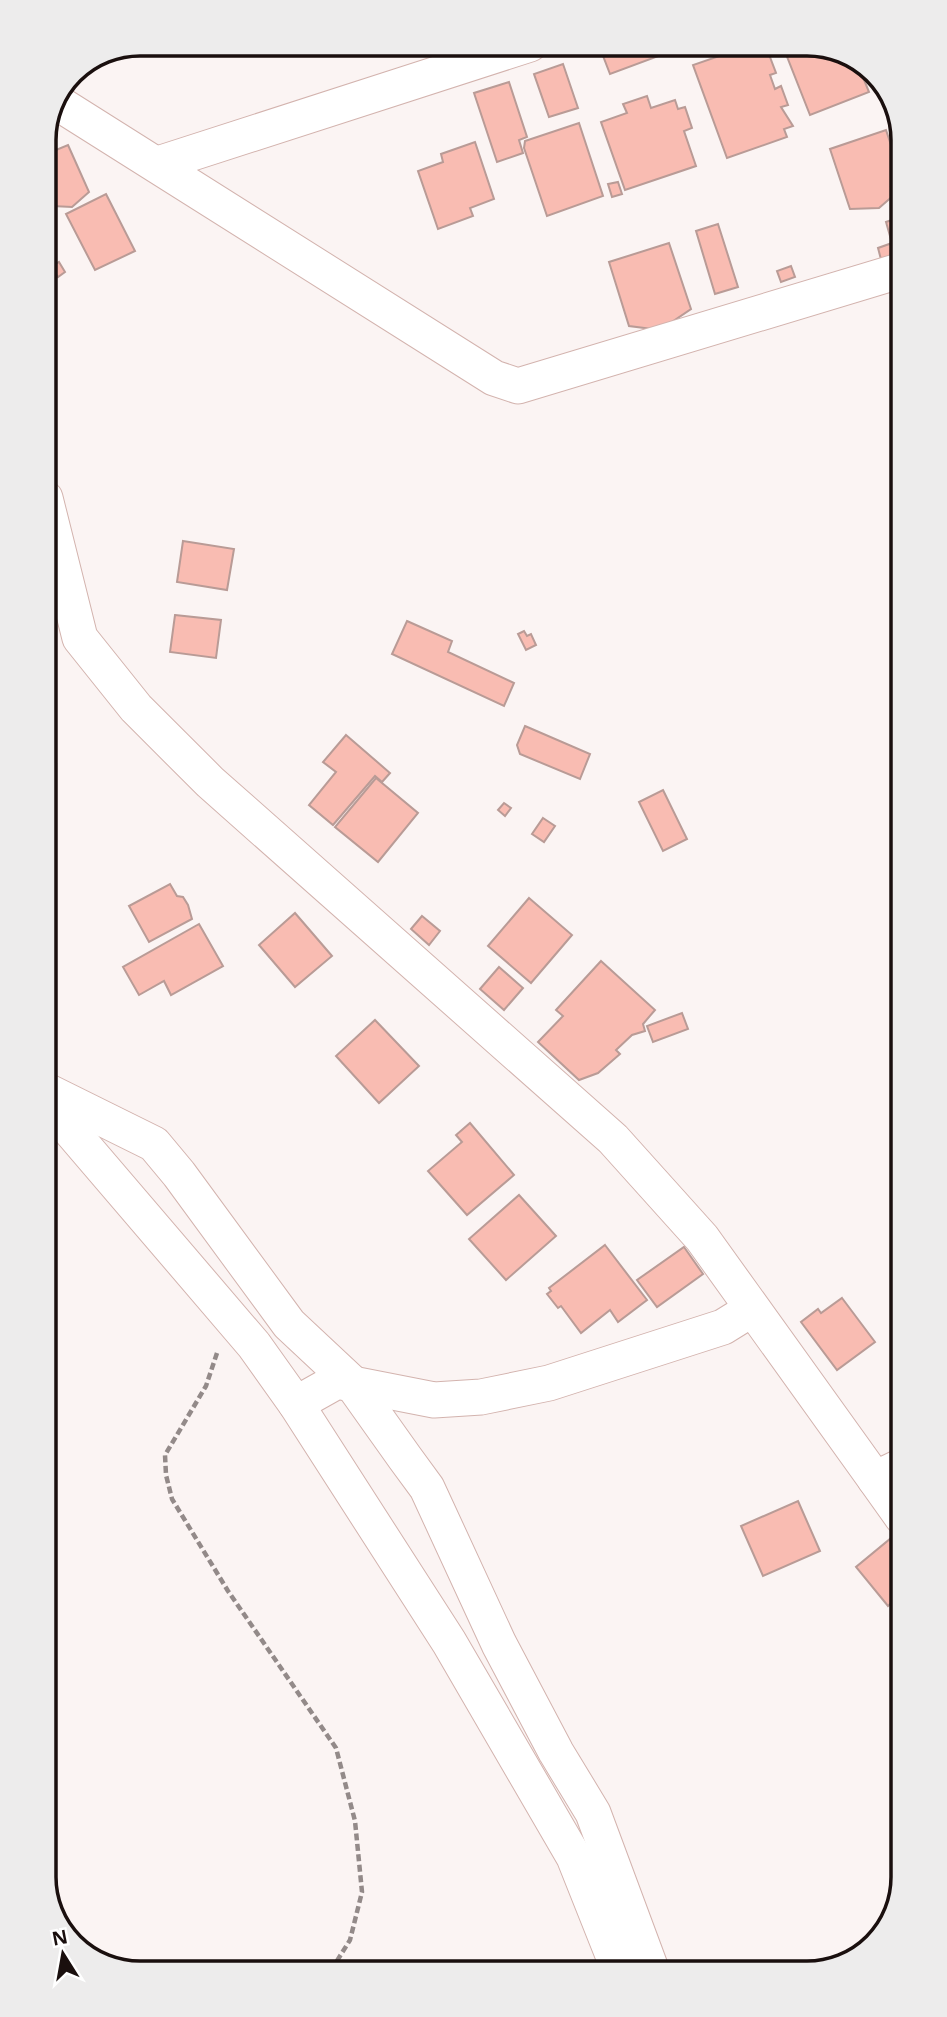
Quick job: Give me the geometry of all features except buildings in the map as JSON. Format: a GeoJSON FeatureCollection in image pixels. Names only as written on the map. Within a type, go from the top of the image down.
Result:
{"type":"FeatureCollection","features":[{"type":"Feature","properties":{"kind":"street"},"geometry":{"type":"LineString","coordinates":[[158,164],[493,56]]}},
{"type":"Feature","properties":{"kind":"street"},"geometry":{"type":"LineString","coordinates":[[64,106],[494,378],[518,386],[891,273]]}},
{"type":"Feature","properties":{"kind":"street"},"geometry":{"type":"LineString","coordinates":[[56,542],[80,638],[136,708],[220,791],[613,1139],[702,1238],[752,1310],[888,1473]]}},
{"type":"Feature","properties":{"kind":"street"},"geometry":{"type":"LineString","coordinates":[[56,1095],[154,1144],[289,1324],[351,1382],[426,1488],[499,1644],[556,1752],[593,1813],[648,1961]]}},
{"type":"Feature","properties":{"kind":"street"},"geometry":{"type":"LineString","coordinates":[[56,1113],[220,1304],[296,1404],[449,1642],[573,1857],[615,1961]]}},
{"type":"Feature","properties":{"kind":"street"},"geometry":{"type":"LineString","coordinates":[[220,1304],[240,1260]]}},
{"type":"Feature","properties":{"kind":"street"},"geometry":{"type":"LineString","coordinates":[[296,1404],[337,1381],[434,1400],[481,1397],[549,1383],[723,1327],[752,1310]]}},
{"type":"Feature","properties":{"kind":"path"},"geometry":{"type":"LineString","coordinates":[[220,1304],[206,1386],[165,1455],[166,1475],[172,1499],[228,1591],[336,1748],[355,1821],[362,1892],[350,1940],[337,1961]]}}]}
